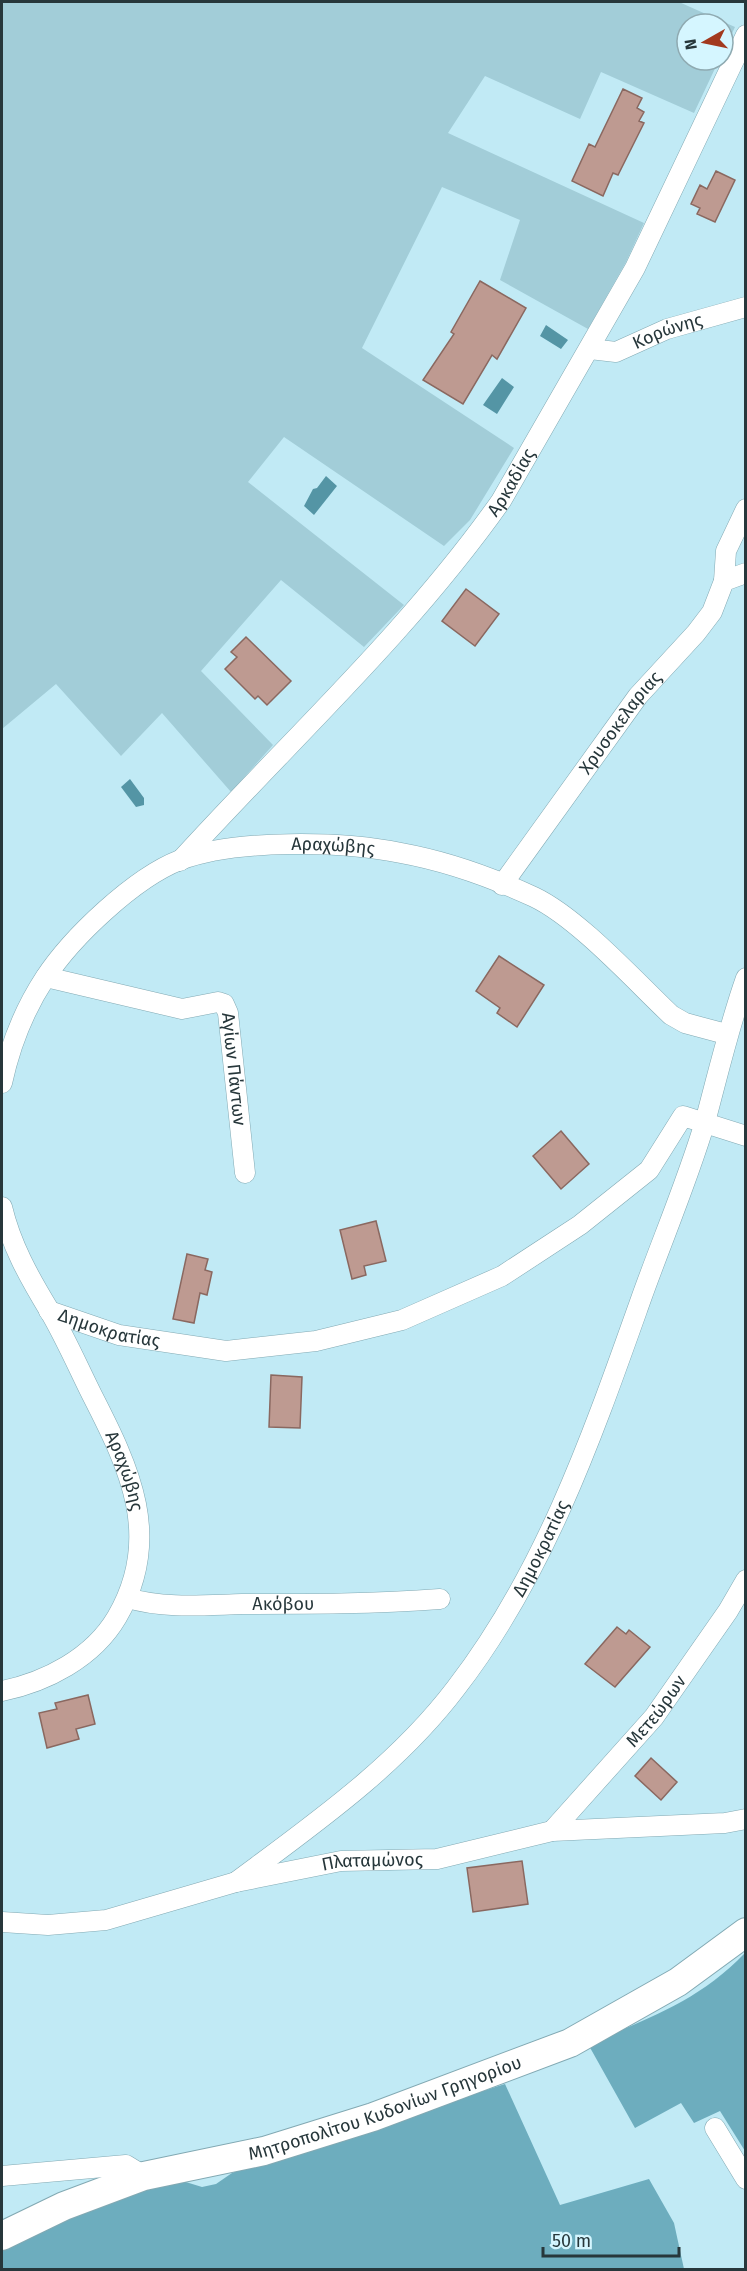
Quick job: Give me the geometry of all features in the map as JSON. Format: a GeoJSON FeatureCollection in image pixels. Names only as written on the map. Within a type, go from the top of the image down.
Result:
{"type":"FeatureCollection","features":[{"type":"Feature","properties":{"kind":"street","name":"Αρκαδίας"},"geometry":{"type":"LineString","coordinates":[[180,861],[378,654],[481,530],[524,465],[635,268],[746,35]]}},
{"type":"Feature","properties":{"kind":"street","name":"Κορώνης"},"geometry":{"type":"LineString","coordinates":[[590,349],[616,352],[667,329],[746,307]]}},
{"type":"Feature","properties":{"kind":"street","name":"Χρυσοκελαριας"},"geometry":{"type":"LineString","coordinates":[[502,885],[638,696],[712,612],[724,581],[726,551],[746,509]]}},
{"type":"Feature","properties":{"kind":"street"},"geometry":{"type":"LineString","coordinates":[[724,581],[746,573]]}},
{"type":"Feature","properties":{"kind":"street","name":"Αραχώβης"},"geometry":{"type":"LineString","coordinates":[[2,1083],[18,1031],[46,977],[92,923],[118,900],[158,871],[202,854],[255,847],[359,848],[420,857],[534,897],[566,917],[671,1015],[685,1023],[726,1035]]}},
{"type":"Feature","properties":{"kind":"street","name":"Αγίων Πάντων"},"geometry":{"type":"LineString","coordinates":[[46,977],[182,1010],[193,1010],[218,1002],[224,1004],[228,1012],[245,1173]]}},
{"type":"Feature","properties":{"kind":"street","name":"Δημοκρατίας"},"geometry":{"type":"LineString","coordinates":[[237,1882],[351,1794],[417,1733],[457,1687],[516,1597],[558,1518],[612,1382],[704,1123],[726,1035],[746,978]]}},
{"type":"Feature","properties":{"kind":"street","name":"Δημοκρατίας"},"geometry":{"type":"LineString","coordinates":[[49,1311],[119,1335],[226,1351],[316,1341],[402,1320],[502,1276],[580,1225],[649,1170],[683,1116],[704,1123]]}},
{"type":"Feature","properties":{"kind":"street"},"geometry":{"type":"LineString","coordinates":[[704,1123],[746,1136]]}},
{"type":"Feature","properties":{"kind":"street","name":"Αραχώβης"},"geometry":{"type":"LineString","coordinates":[[2,1207],[18,1255],[123,1454],[139,1507],[139,1549],[128,1598],[112,1626],[92,1648],[68,1665],[43,1679],[2,1691]]}},
{"type":"Feature","properties":{"kind":"street","name":"Μετεώρων"},"geometry":{"type":"LineString","coordinates":[[552,1831],[654,1717],[728,1611],[746,1580]]}},
{"type":"Feature","properties":{"kind":"street","name":"Ακόβου"},"geometry":{"type":"LineString","coordinates":[[128,1598],[140,1602],[179,1605],[379,1603],[440,1599]]}},
{"type":"Feature","properties":{"kind":"street","name":"Πλαταμώνος"},"geometry":{"type":"LineString","coordinates":[[2,1922],[48,1925],[106,1920],[237,1882],[341,1861],[437,1859],[552,1831],[725,1823],[746,1819]]}},
{"type":"Feature","properties":{"kind":"street","name":"Μητροπολίτου Κυδονίων Γρηγορίου"},"geometry":{"type":"LineString","coordinates":[[2,2236],[64,2206],[144,2176],[264,2151],[373,2117],[570,2043],[678,1982],[746,1932]]}},
{"type":"Feature","properties":{"kind":"street"},"geometry":{"type":"LineString","coordinates":[[715,2128],[746,2178]]}},
{"type":"Feature","properties":{"kind":"street"},"geometry":{"type":"LineString","coordinates":[[2,2176],[126,2165],[144,2176]]}},
{"type":"Feature","properties":{"kind":"shaded area"},"geometry":{"type":"Polygon","coordinates":[[[2,2],[679,2],[701,12],[675,12],[675,72],[713,72],[694,113],[601,72],[580,119],[485,76],[448,133],[644,223],[626,262],[588,329],[500,280],[520,220],[442,187],[362,348],[514,448],[470,520],[444,546],[284,437],[248,482],[404,605],[364,647],[281,580],[201,671],[273,745],[231,792],[162,713],[121,756],[56,684],[2,729],[2,2]]]}},
{"type":"Feature","properties":{"kind":"shaded area"},"geometry":{"type":"Polygon","coordinates":[[[546,325],[568,340],[561,349],[540,336],[546,325]]]}},
{"type":"Feature","properties":{"kind":"shaded area"},"geometry":{"type":"Polygon","coordinates":[[[502,378],[514,387],[497,414],[483,405],[502,378]]]}},
{"type":"Feature","properties":{"kind":"shaded area"},"geometry":{"type":"Polygon","coordinates":[[[326,476],[337,486],[314,515],[304,506],[313,489],[317,488],[326,476]]]}},
{"type":"Feature","properties":{"kind":"shaded area"},"geometry":{"type":"Polygon","coordinates":[[[130,779],[144,798],[144,805],[136,807],[121,787],[130,779]]]}},
{"type":"Feature","properties":{"kind":"shaded area"},"geometry":{"type":"Polygon","coordinates":[[[745,1953],[745,2151],[720,2111],[694,2123],[681,2103],[635,2128],[588,2044],[672,2007],[691,1996],[728,1970],[745,1953]]]}},
{"type":"Feature","properties":{"kind":"shaded area"},"geometry":{"type":"Polygon","coordinates":[[[505,2084],[560,2205],[649,2179],[674,2223],[684,2269],[2,2270],[2,2248],[29,2234],[176,2179],[202,2187],[216,2184],[232,2173],[264,2160],[505,2084]]]}},
{"type":"Feature","properties":{"kind":"building"},"geometry":{"type":"Polygon","coordinates":[[[623,89],[642,98],[637,108],[644,112],[639,121],[644,123],[618,175],[613,173],[603,196],[572,181],[589,144],[595,147],[623,89]]]}},
{"type":"Feature","properties":{"kind":"building"},"geometry":{"type":"Polygon","coordinates":[[[716,171],[735,180],[715,222],[697,214],[700,208],[691,204],[700,185],[707,189],[716,171]]]}},
{"type":"Feature","properties":{"kind":"building"},"geometry":{"type":"Polygon","coordinates":[[[480,281],[526,308],[497,359],[492,355],[463,404],[423,380],[454,334],[451,332],[480,281]]]}},
{"type":"Feature","properties":{"kind":"building"},"geometry":{"type":"Polygon","coordinates":[[[466,589],[499,614],[475,646],[442,621],[466,589]]]}},
{"type":"Feature","properties":{"kind":"building"},"geometry":{"type":"Polygon","coordinates":[[[246,637],[291,681],[267,705],[258,696],[255,699],[225,669],[237,657],[231,652],[246,637]]]}},
{"type":"Feature","properties":{"kind":"building"},"geometry":{"type":"Polygon","coordinates":[[[499,956],[544,985],[517,1027],[497,1013],[500,1008],[476,991],[499,956]]]}},
{"type":"Feature","properties":{"kind":"building"},"geometry":{"type":"Polygon","coordinates":[[[561,1131],[589,1164],[561,1189],[533,1156],[561,1131]]]}},
{"type":"Feature","properties":{"kind":"building"},"geometry":{"type":"Polygon","coordinates":[[[376,1221],[386,1261],[364,1266],[366,1275],[352,1279],[340,1230],[376,1221]]]}},
{"type":"Feature","properties":{"kind":"building"},"geometry":{"type":"Polygon","coordinates":[[[187,1254],[208,1259],[205,1270],[212,1272],[207,1295],[200,1293],[194,1323],[173,1319],[187,1254]]]}},
{"type":"Feature","properties":{"kind":"building"},"geometry":{"type":"Polygon","coordinates":[[[271,1375],[302,1377],[300,1428],[269,1427],[271,1375]]]}},
{"type":"Feature","properties":{"kind":"building"},"geometry":{"type":"Polygon","coordinates":[[[617,1627],[626,1634],[629,1630],[650,1647],[615,1687],[585,1664],[617,1627]]]}},
{"type":"Feature","properties":{"kind":"building"},"geometry":{"type":"Polygon","coordinates":[[[88,1695],[95,1724],[76,1729],[79,1739],[47,1748],[39,1713],[57,1709],[55,1703],[88,1695]]]}},
{"type":"Feature","properties":{"kind":"building"},"geometry":{"type":"Polygon","coordinates":[[[651,1758],[677,1782],[661,1800],[635,1776],[651,1758]]]}},
{"type":"Feature","properties":{"kind":"building"},"geometry":{"type":"Polygon","coordinates":[[[522,1861],[528,1904],[473,1912],[467,1868],[522,1861]]]}}]}
